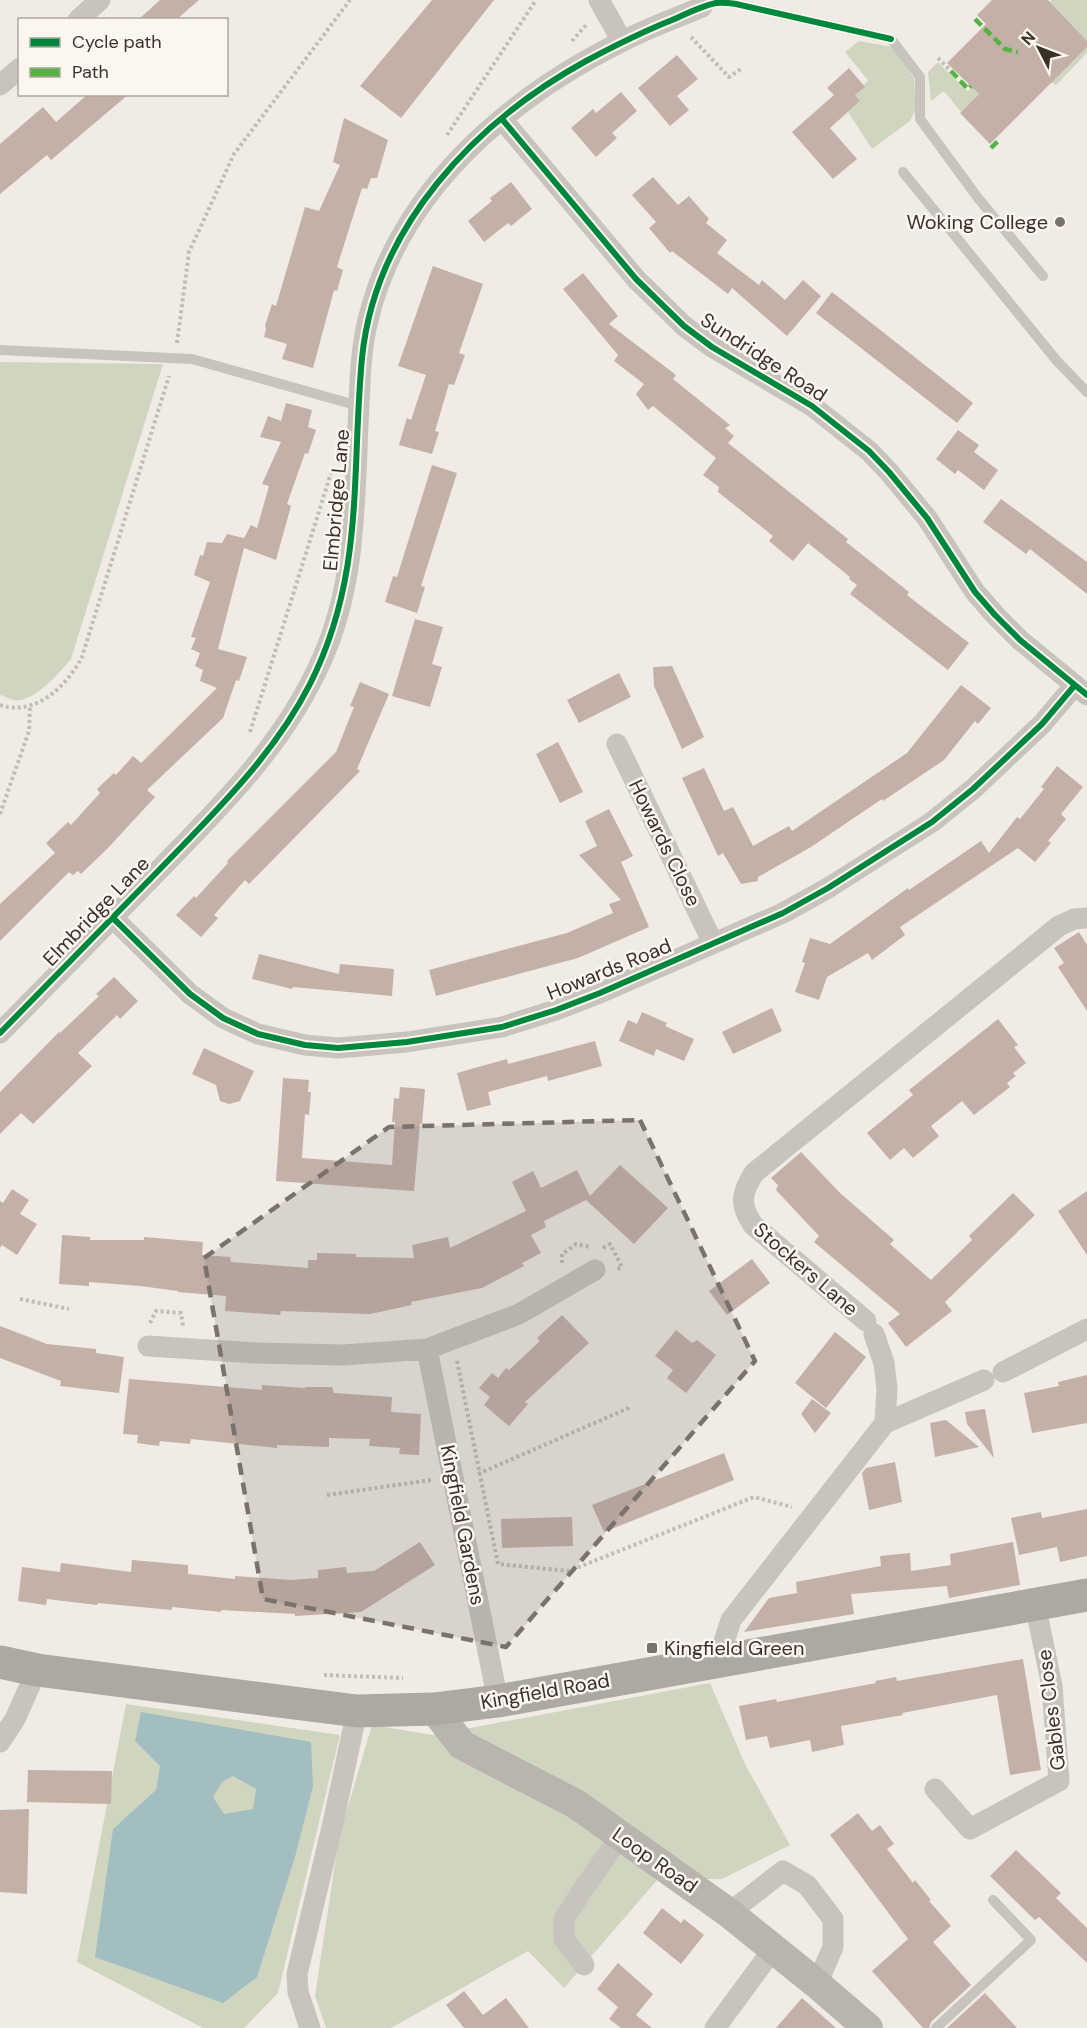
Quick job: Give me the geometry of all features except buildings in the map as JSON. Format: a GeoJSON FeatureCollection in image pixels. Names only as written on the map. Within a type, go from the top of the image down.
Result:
{"type":"FeatureCollection","features":[{"type":"Feature","properties":{"kind":"main road","name":"Kingfield Road"},"geometry":{"type":"LineString","coordinates":[[0,1662],[37,1670],[357,1711],[434,1709],[498,1701],[1087,1595]]}},
{"type":"Feature","properties":{"kind":"main road","name":"Loop Road"},"geometry":{"type":"LineString","coordinates":[[434,1709],[462,1745],[576,1804],[729,1912],[868,2028]]}},
{"type":"Feature","properties":{"kind":"street"},"geometry":{"type":"LineString","coordinates":[[80,18],[100,0]]}},
{"type":"Feature","properties":{"kind":"street"},"geometry":{"type":"LineString","coordinates":[[599,0],[622,41]]}},
{"type":"Feature","properties":{"kind":"street","name":"Elmbridge Lane"},"geometry":{"type":"LineString","coordinates":[[0,1034],[254,770],[293,714],[321,662],[332,636],[347,575],[356,508],[359,406],[368,321],[395,246],[414,214],[444,174],[471,146],[537,91],[622,41],[674,19],[703,3]]}},
{"type":"Feature","properties":{"kind":"street"},"geometry":{"type":"LineString","coordinates":[[0,85],[18,70]]}},
{"type":"Feature","properties":{"kind":"street","name":"Sundridge Road"},"geometry":{"type":"LineString","coordinates":[[502,119],[636,279],[684,326],[712,347],[812,406],[847,433],[882,465],[927,518],[970,584],[995,615],[1020,640],[1081,690]]}},
{"type":"Feature","properties":{"kind":"street","name":"Howards Road"},"geometry":{"type":"LineString","coordinates":[[113,918],[190,994],[223,1018],[258,1035],[305,1045],[338,1048],[407,1042],[502,1027],[600,993],[783,913],[828,888],[932,822],[1008,758],[1081,690]]}},
{"type":"Feature","properties":{"kind":"street","name":"Howards Close"},"geometry":{"type":"LineString","coordinates":[[617,744],[713,943]]}},
{"type":"Feature","properties":{"kind":"street","name":"Stockers Lane"},"geometry":{"type":"LineString","coordinates":[[885,1423],[887,1389],[884,1363],[870,1327],[753,1225],[742,1201],[744,1188],[754,1173],[1059,926],[1074,919],[1087,918]]}},
{"type":"Feature","properties":{"kind":"street"},"geometry":{"type":"LineString","coordinates":[[145,1337],[256,1353],[344,1355],[427,1349],[519,1314],[604,1271]]}},
{"type":"Feature","properties":{"kind":"street"},"geometry":{"type":"LineString","coordinates":[[718,1660],[731,1620],[885,1423],[994,1376],[1087,1329]]}},
{"type":"Feature","properties":{"kind":"street","name":"Kingfield Gardens"},"geometry":{"type":"LineString","coordinates":[[427,1349],[498,1701]]}},
{"type":"Feature","properties":{"kind":"street","name":"Gables Close"},"geometry":{"type":"LineString","coordinates":[[935,1789],[970,1829],[1059,1781],[1052,1686],[1035,1604]]}},
{"type":"Feature","properties":{"kind":"street"},"geometry":{"type":"LineString","coordinates":[[0,1742],[15,1719],[37,1670]]}},
{"type":"Feature","properties":{"kind":"street"},"geometry":{"type":"LineString","coordinates":[[310,2028],[298,1992],[297,1974],[357,1711]]}},
{"type":"Feature","properties":{"kind":"street"},"geometry":{"type":"LineString","coordinates":[[584,1965],[564,1939],[564,1919],[621,1836]]}},
{"type":"Feature","properties":{"kind":"street"},"geometry":{"type":"LineString","coordinates":[[729,1912],[783,1871],[807,1885],[833,1918],[833,1947],[817,1984]]}},
{"type":"Feature","properties":{"kind":"street"},"geometry":{"type":"LineString","coordinates":[[715,2028],[774,1948]]}},
{"type":"Feature","properties":{"kind":"lane"},"geometry":{"type":"LineString","coordinates":[[703,3],[736,4],[891,39],[920,77],[920,119],[978,198],[1043,276]]}},
{"type":"Feature","properties":{"kind":"lane"},"geometry":{"type":"LineString","coordinates":[[903,172],[1057,361],[1087,392]]}},
{"type":"Feature","properties":{"kind":"lane"},"geometry":{"type":"LineString","coordinates":[[0,350],[192,359],[359,406]]}},
{"type":"Feature","properties":{"kind":"lane"},"geometry":{"type":"LineString","coordinates":[[936,2028],[1031,1940],[993,1900]]}},
{"type":"Feature","properties":{"kind":"path"},"geometry":{"type":"LineString","coordinates":[[0,705],[10,709],[30,707],[47,698],[75,669],[82,657],[175,358],[189,252],[234,154],[350,0]]}},
{"type":"Feature","properties":{"kind":"path"},"geometry":{"type":"LineString","coordinates":[[447,135],[536,0]]}},
{"type":"Feature","properties":{"kind":"path"},"geometry":{"type":"LineString","coordinates":[[674,19],[729,77],[741,69]]}},
{"type":"Feature","properties":{"kind":"path"},"geometry":{"type":"LineString","coordinates":[[938,58],[951,71]]}},
{"type":"Feature","properties":{"kind":"path"},"geometry":{"type":"LineString","coordinates":[[246,740],[333,467]]}},
{"type":"Feature","properties":{"kind":"path"},"geometry":{"type":"LineString","coordinates":[[0,814],[29,731],[30,707]]}},
{"type":"Feature","properties":{"kind":"path"},"geometry":{"type":"LineString","coordinates":[[561,1272],[562,1254],[576,1244],[593,1248]]}},
{"type":"Feature","properties":{"kind":"path"},"geometry":{"type":"LineString","coordinates":[[601,1250],[610,1244],[622,1267],[604,1271]]}},
{"type":"Feature","properties":{"kind":"path"},"geometry":{"type":"LineString","coordinates":[[20,1299],[69,1309]]}},
{"type":"Feature","properties":{"kind":"path"},"geometry":{"type":"LineString","coordinates":[[145,1337],[156,1311],[181,1312],[184,1327]]}},
{"type":"Feature","properties":{"kind":"path"},"geometry":{"type":"LineString","coordinates":[[457,1358],[478,1474],[498,1564],[569,1571],[754,1497],[795,1508],[809,1520]]}},
{"type":"Feature","properties":{"kind":"path"},"geometry":{"type":"LineString","coordinates":[[478,1474],[630,1407]]}},
{"type":"Feature","properties":{"kind":"path"},"geometry":{"type":"LineString","coordinates":[[327,1495],[432,1480]]}},
{"type":"Feature","properties":{"kind":"path"},"geometry":{"type":"LineString","coordinates":[[322,1675],[404,1678]]}},
{"type":"Feature","properties":{"kind":"highlighted area"},"geometry":{"type":"Polygon","coordinates":[[[640,1120],[755,1361],[506,1647],[263,1599],[204,1258],[389,1127],[640,1120]]]}},
{"type":"Feature","properties":{"kind":"green space"},"geometry":{"type":"Polygon","coordinates":[[[1052,0],[1087,0],[1087,41],[1050,2],[1052,0]]]}},
{"type":"Feature","properties":{"kind":"green space"},"geometry":{"type":"Polygon","coordinates":[[[859,41],[893,47],[914,79],[916,109],[910,121],[872,149],[848,112],[860,101],[855,95],[868,80],[845,52],[859,41]]]}},
{"type":"Feature","properties":{"kind":"green space"},"geometry":{"type":"Polygon","coordinates":[[[1087,47],[1087,53],[1056,85],[1051,82],[1087,47]]]}},
{"type":"Feature","properties":{"kind":"green space"},"geometry":{"type":"Polygon","coordinates":[[[938,62],[967,91],[973,88],[979,94],[961,112],[944,91],[931,101],[928,72],[938,62]]]}},
{"type":"Feature","properties":{"kind":"green space"},"geometry":{"type":"Polygon","coordinates":[[[0,362],[163,364],[71,659],[46,686],[22,700],[0,695],[0,362]]]}},
{"type":"Feature","properties":{"kind":"green space","name":"Kingfield Green"},"geometry":{"type":"Polygon","coordinates":[[[710,1683],[745,1764],[790,1845],[722,1879],[658,1879],[564,1988],[528,1951],[391,2028],[326,2028],[315,1996],[339,1837],[372,1725],[433,1735],[710,1683]]]}},
{"type":"Feature","properties":{"kind":"green space"},"geometry":{"type":"Polygon","coordinates":[[[126,1704],[340,1735],[278,1993],[244,2028],[203,2028],[77,1962],[126,1704]]]}},
{"type":"Feature","properties":{"kind":"water"},"geometry":{"type":"Polygon","coordinates":[[[141,1712],[311,1742],[313,1786],[295,1857],[257,1977],[223,2003],[95,1957],[113,1829],[156,1790],[160,1766],[135,1741],[141,1712]],[[233,1776],[222,1782],[213,1797],[224,1814],[253,1809],[256,1789],[233,1776]]]}},
{"type":"Feature","properties":{"kind":"marked path"},"geometry":{"type":"LineString","coordinates":[[975,19],[1005,49],[1018,52]]}},
{"type":"Feature","properties":{"kind":"marked path"},"geometry":{"type":"LineString","coordinates":[[951,71],[968,89],[971,86]]}},
{"type":"Feature","properties":{"kind":"marked path"},"geometry":{"type":"LineString","coordinates":[[991,148],[998,141],[996,138]]}},
{"type":"Feature","properties":{"kind":"cycle path"},"geometry":{"type":"LineString","coordinates":[[0,1033],[243,781],[279,735],[310,684],[328,643],[340,604],[348,564],[362,358],[371,310],[387,265],[409,223],[437,183],[470,147],[506,115],[545,86],[586,61],[650,29],[705,6],[719,3],[736,4],[891,39]]}},
{"type":"Feature","properties":{"kind":"cycle path"},"geometry":{"type":"LineString","coordinates":[[502,119],[636,279],[684,326],[712,347],[812,406],[869,451],[927,518],[975,592],[995,615],[1020,640],[1087,695]]}},
{"type":"Feature","properties":{"kind":"cycle path"},"geometry":{"type":"LineString","coordinates":[[113,918],[190,994],[223,1018],[258,1034],[305,1045],[338,1048],[407,1042],[502,1027],[600,993],[783,913],[828,888],[932,822],[973,789],[1042,724],[1075,685]]}},
{"type":"Feature","properties":{"kind":"place","name":"Woking College"},"geometry":{"type":"Point","coordinates":[1060,222]}},
{"type":"Feature","properties":{"kind":"place","name":"Kingfield Green"},"geometry":{"type":"Point","coordinates":[652,1648]}}]}
